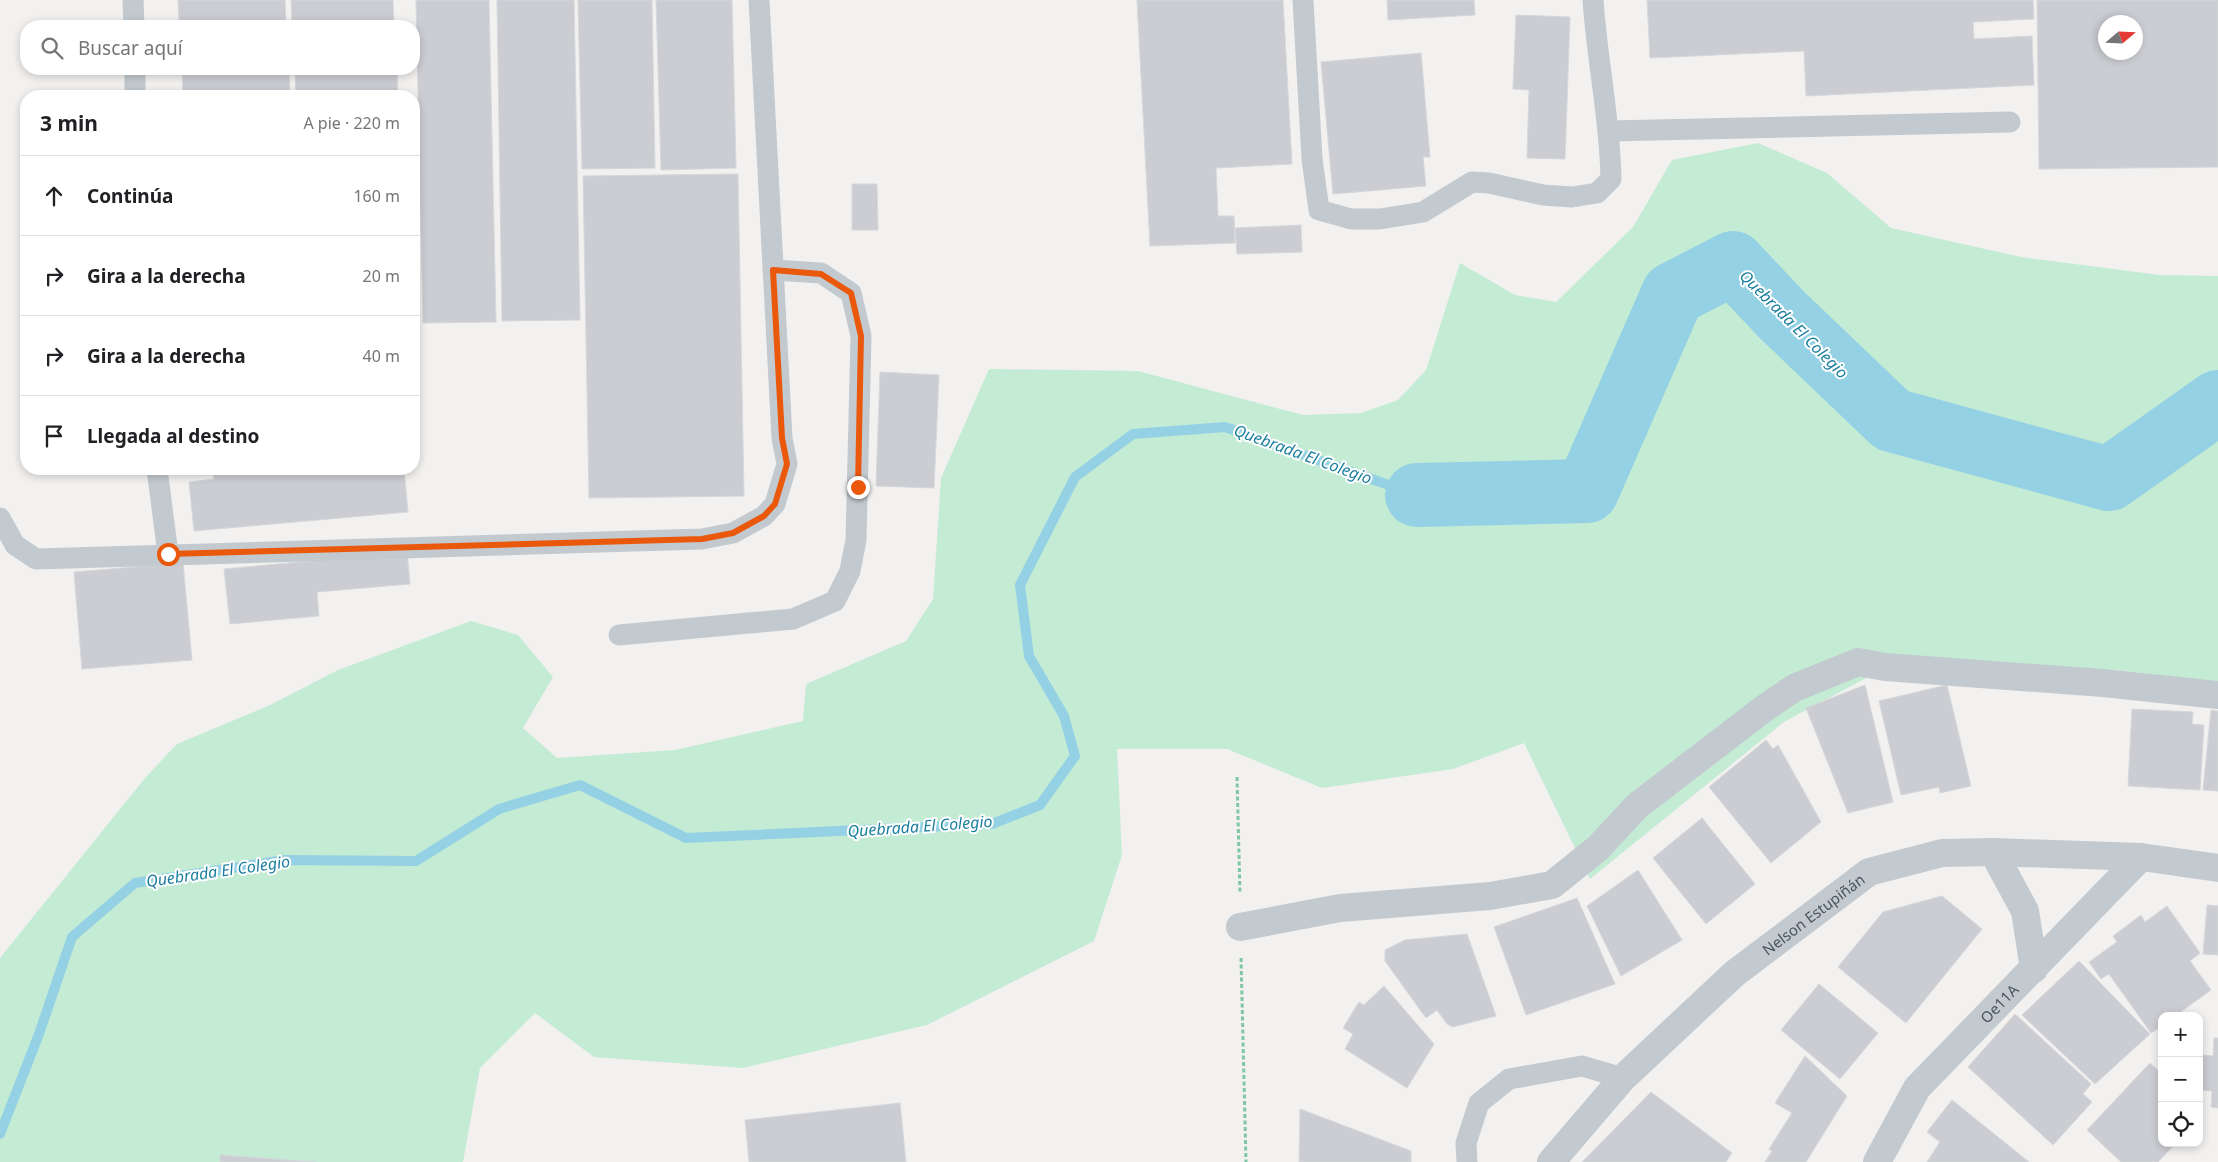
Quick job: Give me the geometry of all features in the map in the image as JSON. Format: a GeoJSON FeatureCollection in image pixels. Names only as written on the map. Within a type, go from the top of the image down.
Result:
{"type":"FeatureCollection","features":[{"type":"Feature","properties":{"kind":"street"},"geometry":{"type":"LineString","coordinates":[[1240,927],[1340,908],[1490,896],[1552,885],[1598,848],[1637,806],[1762,710],[1794,688],[1858,662],[1885,667],[2103,683],[2218,695]]}},
{"type":"Feature","properties":{"kind":"street"},"geometry":{"type":"LineString","coordinates":[[1993,852],[2025,911],[2034,969]]}},
{"type":"Feature","properties":{"kind":"street","name":"Nelson Estupiñán"},"geometry":{"type":"LineString","coordinates":[[1551,1162],[1623,1078],[1734,974],[1870,872],[1942,853],[1993,852],[2141,857],[2218,868]]}},
{"type":"Feature","properties":{"kind":"street","name":"Oe11A"},"geometry":{"type":"LineString","coordinates":[[1877,1162],[1917,1088],[2141,857]]}},
{"type":"Feature","properties":{"kind":"lane"},"geometry":{"type":"LineString","coordinates":[[133,0],[134,20]]}},
{"type":"Feature","properties":{"kind":"lane"},"geometry":{"type":"LineString","coordinates":[[0,518],[15,545],[36,559],[692,539],[733,533],[764,516],[775,504],[787,464],[782,438],[760,0]]}},
{"type":"Feature","properties":{"kind":"lane"},"geometry":{"type":"LineString","coordinates":[[1303,0],[1311,149],[1319,210],[1351,219],[1380,219],[1423,212],[1472,182],[1489,183],[1543,195],[1572,197],[1597,193],[1611,179],[1609,131],[1596,37],[1593,0]]}},
{"type":"Feature","properties":{"kind":"lane"},"geometry":{"type":"LineString","coordinates":[[135,75],[136,90]]}},
{"type":"Feature","properties":{"kind":"lane"},"geometry":{"type":"LineString","coordinates":[[1609,131],[2010,122]]}},
{"type":"Feature","properties":{"kind":"lane"},"geometry":{"type":"LineString","coordinates":[[619,635],[793,619],[835,601],[850,571],[856,540],[861,336],[851,293],[821,274],[773,270]]}},
{"type":"Feature","properties":{"kind":"lane"},"geometry":{"type":"LineString","coordinates":[[158,475],[168,554]]}},
{"type":"Feature","properties":{"kind":"lane"},"geometry":{"type":"LineString","coordinates":[[1467,1162],[1466,1143],[1479,1103],[1509,1079],[1582,1066],[1623,1078]]}},
{"type":"Feature","properties":{"kind":"path"},"geometry":{"type":"LineString","coordinates":[[1237,777],[1246,1162]]}},
{"type":"Feature","properties":{"kind":"green space"},"geometry":{"type":"Polygon","coordinates":[[[1758,143],[1827,173],[1891,228],[2021,257],[2160,275],[2218,276],[2218,682],[2116,670],[1900,660],[1784,722],[1590,879],[1524,743],[1453,769],[1322,788],[1227,749],[1117,749],[1122,855],[1094,941],[927,1025],[743,1068],[594,1057],[535,1013],[480,1068],[463,1162],[0,1162],[0,958],[145,778],[177,744],[268,706],[338,670],[471,621],[518,635],[553,677],[523,728],[557,758],[675,750],[803,721],[806,684],[906,641],[933,599],[941,478],[989,369],[1138,371],[1303,415],[1361,413],[1398,400],[1426,370],[1460,263],[1515,295],[1556,302],[1633,227],[1672,160],[1758,143]]]}},
{"type":"Feature","properties":{"kind":"building"},"geometry":{"type":"Polygon","coordinates":[[[178,0],[285,0],[286,20],[179,20],[178,0]]]}},
{"type":"Feature","properties":{"kind":"building"},"geometry":{"type":"Polygon","coordinates":[[[291,0],[393,0],[394,20],[292,20],[291,0]]]}},
{"type":"Feature","properties":{"kind":"building"},"geometry":{"type":"Polygon","coordinates":[[[416,0],[489,0],[496,322],[423,323],[420,90],[418,90],[418,75],[420,75],[420,20],[416,20],[416,0]]]}},
{"type":"Feature","properties":{"kind":"building"},"geometry":{"type":"Polygon","coordinates":[[[497,0],[574,0],[580,320],[502,321],[497,0]]]}},
{"type":"Feature","properties":{"kind":"building"},"geometry":{"type":"Polygon","coordinates":[[[578,0],[652,0],[655,168],[582,169],[578,0]]]}},
{"type":"Feature","properties":{"kind":"building"},"geometry":{"type":"Polygon","coordinates":[[[656,0],[732,0],[736,168],[661,170],[656,0]]]}},
{"type":"Feature","properties":{"kind":"building"},"geometry":{"type":"Polygon","coordinates":[[[1137,0],[1283,0],[1292,164],[1216,168],[1218,216],[1234,216],[1235,243],[1150,246],[1137,0]]]}},
{"type":"Feature","properties":{"kind":"building"},"geometry":{"type":"Polygon","coordinates":[[[1387,0],[1474,0],[1475,15],[1388,20],[1387,0]]]}},
{"type":"Feature","properties":{"kind":"building"},"geometry":{"type":"Polygon","coordinates":[[[1647,0],[2033,0],[2034,19],[1973,22],[1974,39],[2032,36],[2034,85],[1806,96],[1804,51],[1650,58],[1647,0]]]}},
{"type":"Feature","properties":{"kind":"building"},"geometry":{"type":"Polygon","coordinates":[[[2037,0],[2218,0],[2218,167],[2039,169],[2037,0]]]}},
{"type":"Feature","properties":{"kind":"building"},"geometry":{"type":"Polygon","coordinates":[[[1516,15],[1570,17],[1565,159],[1527,158],[1529,90],[1513,89],[1516,15]]]}},
{"type":"Feature","properties":{"kind":"building"},"geometry":{"type":"Polygon","coordinates":[[[1421,53],[1430,157],[1423,157],[1426,186],[1333,194],[1321,62],[1421,53]]]}},
{"type":"Feature","properties":{"kind":"building"},"geometry":{"type":"Polygon","coordinates":[[[182,75],[289,75],[290,90],[183,90],[182,75]]]}},
{"type":"Feature","properties":{"kind":"building"},"geometry":{"type":"Polygon","coordinates":[[[295,75],[397,75],[398,90],[296,90],[295,75]]]}},
{"type":"Feature","properties":{"kind":"building"},"geometry":{"type":"Polygon","coordinates":[[[738,174],[744,496],[589,498],[583,176],[738,174]]]}},
{"type":"Feature","properties":{"kind":"building"},"geometry":{"type":"Polygon","coordinates":[[[852,184],[877,184],[878,230],[852,230],[852,184]]]}},
{"type":"Feature","properties":{"kind":"building"},"geometry":{"type":"Polygon","coordinates":[[[1301,225],[1302,252],[1237,254],[1235,228],[1301,225]]]}},
{"type":"Feature","properties":{"kind":"building"},"geometry":{"type":"Polygon","coordinates":[[[880,372],[939,375],[934,488],[876,486],[880,372]]]}},
{"type":"Feature","properties":{"kind":"building"},"geometry":{"type":"Polygon","coordinates":[[[214,475],[405,475],[408,512],[194,531],[189,482],[214,479],[214,475]]]}},
{"type":"Feature","properties":{"kind":"building"},"geometry":{"type":"Polygon","coordinates":[[[407,552],[410,584],[317,592],[319,616],[230,624],[224,569],[407,552]]]}},
{"type":"Feature","properties":{"kind":"building"},"geometry":{"type":"Polygon","coordinates":[[[183,563],[192,660],[82,669],[74,572],[183,563]]]}},
{"type":"Feature","properties":{"kind":"building"},"geometry":{"type":"Polygon","coordinates":[[[1865,685],[1893,802],[1848,813],[1806,708],[1865,685]]]}},
{"type":"Feature","properties":{"kind":"building"},"geometry":{"type":"Polygon","coordinates":[[[1947,685],[1971,786],[1940,793],[1939,787],[1901,795],[1879,701],[1947,685]]]}},
{"type":"Feature","properties":{"kind":"building"},"geometry":{"type":"Polygon","coordinates":[[[2132,709],[2193,712],[2192,724],[2204,725],[2200,790],[2128,786],[2132,709]]]}},
{"type":"Feature","properties":{"kind":"building"},"geometry":{"type":"Polygon","coordinates":[[[2211,710],[2218,711],[2218,791],[2203,790],[2211,710]]]}},
{"type":"Feature","properties":{"kind":"building"},"geometry":{"type":"Polygon","coordinates":[[[1766,740],[1773,749],[1778,745],[1821,822],[1771,863],[1709,787],[1766,740]]]}},
{"type":"Feature","properties":{"kind":"building"},"geometry":{"type":"Polygon","coordinates":[[[1702,818],[1755,884],[1706,924],[1653,858],[1702,818]]]}},
{"type":"Feature","properties":{"kind":"building"},"geometry":{"type":"Polygon","coordinates":[[[1638,870],[1682,940],[1621,976],[1587,906],[1638,870]]]}},
{"type":"Feature","properties":{"kind":"building"},"geometry":{"type":"Polygon","coordinates":[[[1942,896],[1982,929],[1906,1023],[1838,967],[1883,912],[1942,896]]]}},
{"type":"Feature","properties":{"kind":"building"},"geometry":{"type":"Polygon","coordinates":[[[1577,898],[1615,984],[1526,1015],[1494,927],[1577,898]]]}},
{"type":"Feature","properties":{"kind":"building"},"geometry":{"type":"Polygon","coordinates":[[[2207,905],[2218,906],[2218,955],[2203,954],[2207,905]]]}},
{"type":"Feature","properties":{"kind":"building"},"geometry":{"type":"Polygon","coordinates":[[[2167,906],[2200,953],[2190,961],[2211,990],[2181,1012],[2158,1012],[2158,1029],[2151,1033],[2109,974],[2101,979],[2089,962],[2117,942],[2113,936],[2141,915],[2145,922],[2167,906]]]}},
{"type":"Feature","properties":{"kind":"building"},"geometry":{"type":"Polygon","coordinates":[[[1467,934],[1496,1016],[1453,1027],[1447,1024],[1437,1010],[1426,1018],[1385,961],[1385,950],[1405,940],[1467,934]]]}},
{"type":"Feature","properties":{"kind":"building"},"geometry":{"type":"Polygon","coordinates":[[[2079,961],[2150,1034],[2095,1084],[2022,1015],[2079,961]]]}},
{"type":"Feature","properties":{"kind":"building"},"geometry":{"type":"Polygon","coordinates":[[[1819,984],[1878,1033],[1840,1079],[1781,1030],[1819,984]]]}},
{"type":"Feature","properties":{"kind":"building"},"geometry":{"type":"Polygon","coordinates":[[[1384,986],[1434,1044],[1407,1088],[1345,1049],[1353,1034],[1343,1028],[1359,1002],[1364,1005],[1384,986]]]}},
{"type":"Feature","properties":{"kind":"building"},"geometry":{"type":"Polygon","coordinates":[[[2015,1014],[2091,1084],[2083,1094],[2092,1102],[2053,1145],[1968,1067],[2015,1014]]]}},
{"type":"Feature","properties":{"kind":"building"},"geometry":{"type":"Polygon","coordinates":[[[2214,1038],[2218,1038],[2218,1108],[2211,1107],[2212,1091],[2203,1090],[2203,1055],[2213,1056],[2214,1038]]]}},
{"type":"Feature","properties":{"kind":"building"},"geometry":{"type":"Polygon","coordinates":[[[1805,1056],[1847,1096],[1806,1162],[1765,1162],[1772,1151],[1769,1149],[1792,1113],[1775,1103],[1805,1056]]]}},
{"type":"Feature","properties":{"kind":"building"},"geometry":{"type":"Polygon","coordinates":[[[2150,1063],[2158,1070],[2158,1147],[2172,1147],[2158,1162],[2121,1162],[2087,1130],[2150,1063]]]}},
{"type":"Feature","properties":{"kind":"building"},"geometry":{"type":"Polygon","coordinates":[[[1651,1092],[1732,1153],[1726,1162],[1582,1162],[1651,1092]]]}},
{"type":"Feature","properties":{"kind":"building"},"geometry":{"type":"Polygon","coordinates":[[[1952,1100],[2029,1162],[1927,1162],[1940,1142],[1927,1132],[1952,1100]]]}},
{"type":"Feature","properties":{"kind":"building"},"geometry":{"type":"Polygon","coordinates":[[[900,1103],[906,1162],[749,1162],[745,1120],[900,1103]]]}},
{"type":"Feature","properties":{"kind":"building"},"geometry":{"type":"Polygon","coordinates":[[[1300,1109],[1411,1151],[1411,1162],[1299,1162],[1300,1109]]]}},
{"type":"Feature","properties":{"kind":"building"},"geometry":{"type":"Polygon","coordinates":[[[220,1155],[316,1162],[220,1162],[220,1155]]]}},
{"type":"Feature","properties":{"kind":"waterway","name":"Quebrada El Colegio"},"geometry":{"type":"LineString","coordinates":[[1417,495],[1587,491],[1673,294],[1733,263],[1782,315],[1892,420],[2109,479],[2218,402]]}},
{"type":"Feature","properties":{"kind":"waterway","name":"Quebrada El Colegio"},"geometry":{"type":"LineString","coordinates":[[0,1134],[39,1034],[72,937],[135,883],[284,860],[416,861],[499,809],[580,785],[686,838],[992,824],[1040,805],[1075,756],[1064,716],[1029,656],[1020,585],[1075,477],[1133,434],[1225,427],[1417,495]]}},
{"type":"Feature","properties":{"kind":"route"},"geometry":{"type":"LineString","coordinates":[[168,554],[702,539],[733,533],[764,516],[775,504],[787,464],[782,438],[773,270],[821,274],[851,293],[861,336],[858,487]]}}]}
